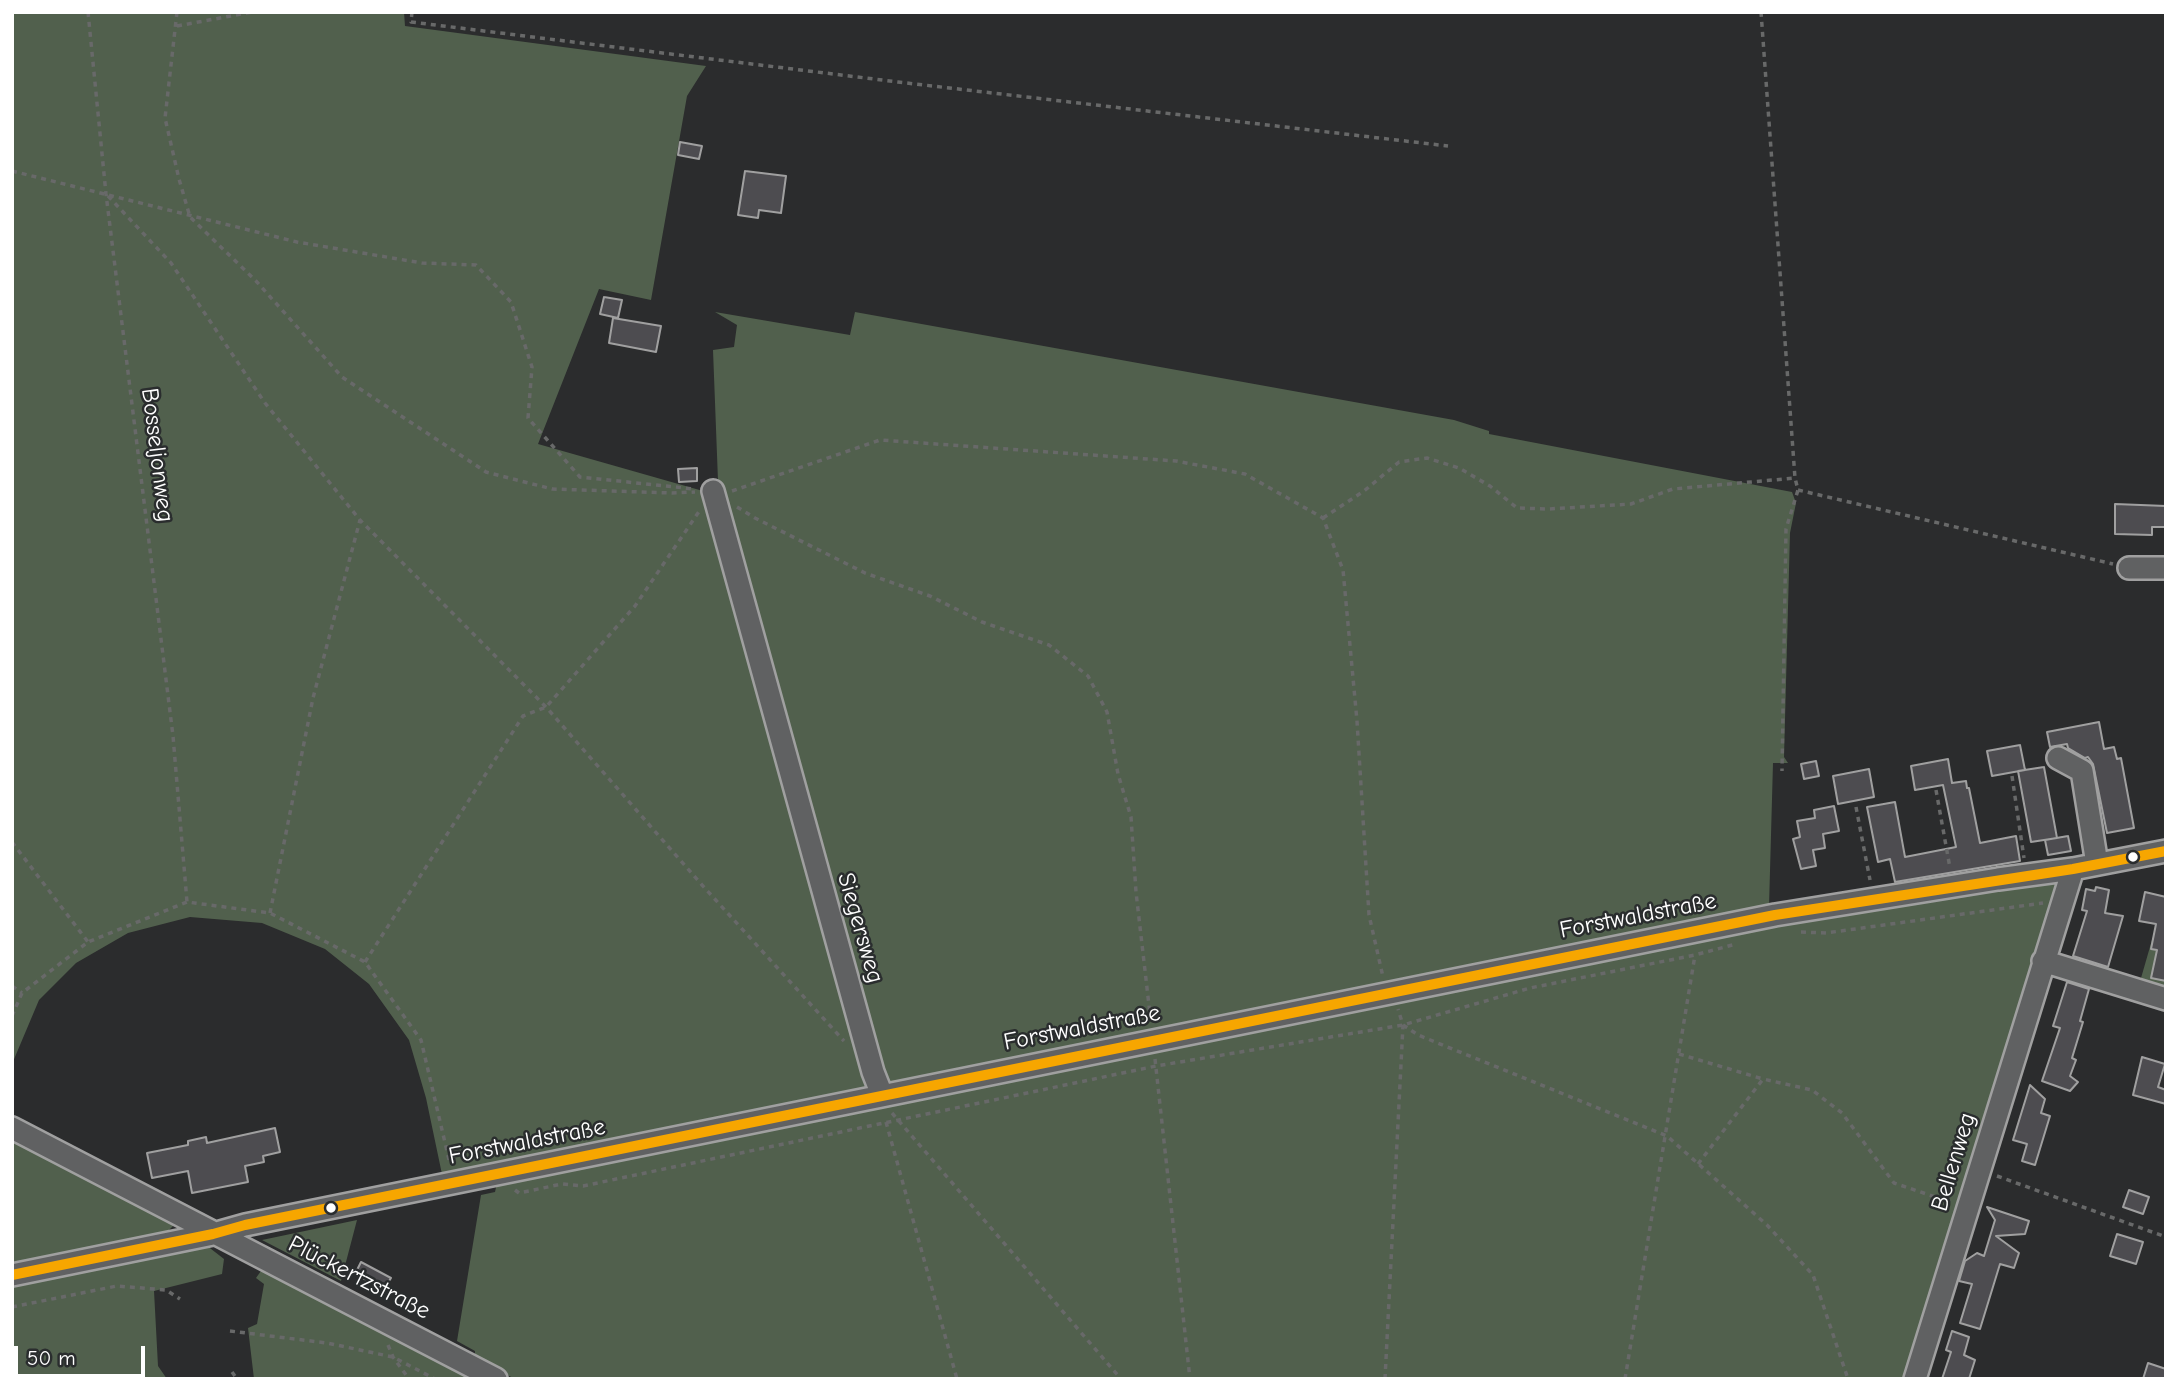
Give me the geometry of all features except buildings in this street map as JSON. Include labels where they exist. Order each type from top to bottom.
[{"type":"street","name":"Siegersweg","points":[[713,491],[873,1072],[882,1095]]},
{"type":"street","points":[[2129,568],[2166,568]]},
{"type":"street","points":[[2058,758],[2082,771],[2097,864]]},
{"type":"street","name":"Forstwaldstraße","points":[[12,1275],[245,1225],[1775,915],[2026,874],[2073,869],[2166,851]]},
{"type":"street","name":"Bellenweg","points":[[1915,1379],[2073,869]]},
{"type":"street","points":[[2043,961],[2166,999]]},
{"type":"street","name":"Plückertzstraße","points":[[12,1128],[496,1379]]},
{"type":"path","name":"Bosseljonweg","points":[[88,12],[106,194],[173,736],[187,902]]},
{"type":"path","points":[[177,12],[165,118],[190,217],[256,281],[342,377],[486,472],[552,489],[672,494],[713,491],[755,519],[865,573],[930,596],[982,622],[1048,645],[1088,676],[1107,712],[1118,774],[1131,817],[1136,892],[1190,1379]]},
{"type":"path","points":[[177,26],[251,12]]},
{"type":"path","points":[[412,12],[411,22],[1448,146]]},
{"type":"path","points":[[1761,12],[1798,490],[1786,529],[1782,771]]},
{"type":"path","points":[[12,171],[297,242],[422,263],[476,265],[511,302],[532,367],[528,418],[580,477],[726,493],[880,440],[1176,461],[1245,474],[1323,518],[1343,570],[1357,721],[1369,915],[1388,993]]},
{"type":"path","points":[[106,194],[171,263],[265,403],[360,520],[546,707],[702,885],[846,1042]]},
{"type":"path","points":[[1323,518],[1364,491],[1399,463],[1427,458],[1459,468],[1490,486],[1517,508],[1631,505],[1673,489],[1795,478]]},
{"type":"path","points":[[1798,490],[2129,568]]},
{"type":"path","points":[[365,962],[523,716],[546,707],[635,606],[713,491]]},
{"type":"path","points":[[270,913],[313,698],[360,520]]},
{"type":"path","points":[[2012,776],[2026,874]]},
{"type":"path","points":[[1936,790],[1954,887]]},
{"type":"path","points":[[1856,807],[1874,899]]},
{"type":"path","points":[[12,842],[88,942]]},
{"type":"path","points":[[1800,932],[1826,933],[2063,900]]},
{"type":"path","points":[[12,1016],[22,993],[88,942],[187,902],[270,913],[365,962],[421,1040],[455,1183]]},
{"type":"path","points":[[495,1176],[519,1193],[562,1184],[583,1186],[1156,1066],[1402,1025],[1530,988],[1695,955],[1748,941]]},
{"type":"path","points":[[1625,1379],[1695,955]]},
{"type":"path","points":[[12,986],[22,993]]},
{"type":"path","points":[[1402,1025],[1418,1035],[1667,1136],[1767,1225],[1813,1275],[1849,1379]]},
{"type":"path","points":[[1385,1379],[1402,1025]]},
{"type":"path","points":[[1679,1054],[1763,1079],[1812,1090],[1842,1112],[1894,1183],[1968,1208]]},
{"type":"path","points":[[1698,1164],[1763,1079]]},
{"type":"path","points":[[896,1120],[1121,1379]]},
{"type":"path","points":[[886,1122],[957,1379]]},
{"type":"path","points":[[1980,1170],[2166,1237]]},
{"type":"path","points":[[12,1307],[117,1286],[166,1290],[180,1299]]},
{"type":"path","points":[[374,1315],[393,1357],[409,1379]]},
{"type":"path","points":[[230,1331],[327,1343],[393,1357],[435,1379]]},
{"type":"path","points":[[232,1372],[237,1379]]},
{"type":"green space","points":[[12,12],[404,12],[405,26],[706,66],[687,96],[651,300],[599,289],[538,444],[703,491],[874,1090],[443,1179],[426,1098],[409,1040],[369,984],[325,949],[262,923],[190,917],[128,933],[76,963],[39,1000],[12,1064]]},
{"type":"green space","points":[[715,312],[850,335],[855,312],[1454,420],[1489,431],[1489,434],[1792,492],[1796,503],[1790,533],[1784,757],[1788,763],[1773,763],[1769,907],[890,1086],[878,1071],[718,481],[713,350],[734,347],[737,325]]},
{"type":"green space","points":[[2060,882],[1907,1379],[515,1379],[475,1358],[475,1351],[457,1341],[481,1195],[495,1192],[497,1183],[1767,924]]},
{"type":"green space","points":[[2154,933],[2166,936],[2166,993],[2139,985]]},
{"type":"green space","points":[[12,1136],[169,1217],[174,1225],[165,1234],[12,1266]]},
{"type":"green space","points":[[357,1220],[341,1281],[262,1240]]},
{"type":"green space","points":[[206,1245],[224,1259],[222,1274],[154,1291],[158,1366],[167,1379],[12,1379],[12,1282]]},
{"type":"green space","points":[[263,1268],[480,1379],[254,1379],[248,1328],[257,1324],[264,1284],[256,1278]]},
{"type":"transit line","points":[[12,1275],[245,1225],[1775,915],[2073,869],[2166,851]]}]
